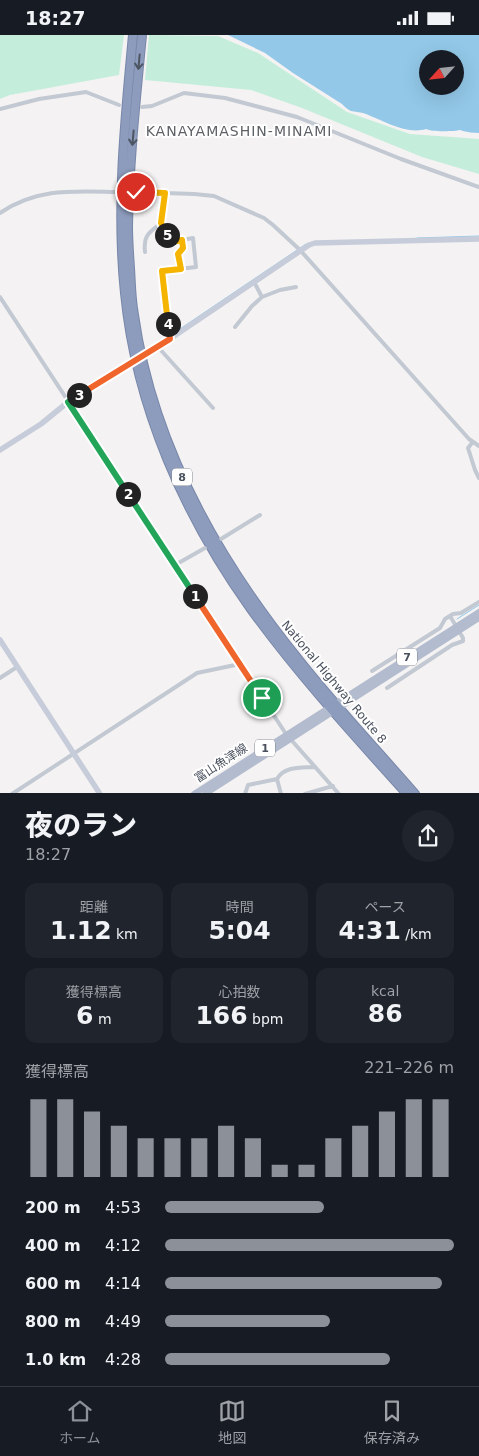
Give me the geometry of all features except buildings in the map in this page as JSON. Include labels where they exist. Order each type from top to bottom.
[{"type":"highway","name":"National Highway Route 8","points":[[133,35],[123,156],[123,259],[129,321],[154,424],[190,508],[207,539],[250,607],[281,649],[415,793]]},
{"type":"highway","name":"National Highway Route 8","points":[[139,358],[128,227],[131,157],[142,35]]},
{"type":"highway","name":"National Highway Route 8","points":[[334,707],[407,793]]},
{"type":"main road","name":"7","points":[[457,629],[479,611]]},
{"type":"main road","name":"7","points":[[334,707],[457,629],[479,618]]},
{"type":"main road","name":"富山魚津線","points":[[205,793],[334,707]]},
{"type":"main road","name":"富山魚津線","points":[[194,793],[288,737]]},
{"type":"street","points":[[0,109],[39,99],[86,92],[119,105]]},
{"type":"street","points":[[142,107],[152,106],[184,93],[224,98],[297,117],[401,159],[479,187]]},
{"type":"street","points":[[0,213],[29,197],[47,193],[78,191],[114,192]]},
{"type":"street","points":[[136,192],[214,196],[264,218],[300,250],[472,443],[479,446]]},
{"type":"street","points":[[165,193],[161,223],[172,242],[193,238],[196,267],[162,271],[170,339]]},
{"type":"street","points":[[145,252],[144,245],[148,233],[161,223]]},
{"type":"street","points":[[0,451],[41,424],[68,402],[158,347],[300,250],[315,243],[479,239]]},
{"type":"street","points":[[181,269],[178,254],[183,248],[182,240]]},
{"type":"street","points":[[254,282],[262,297]]},
{"type":"street","points":[[235,327],[262,297],[280,290],[296,287]]},
{"type":"street","points":[[0,297],[288,737],[339,793]]},
{"type":"street","points":[[158,347],[213,408]]},
{"type":"street","points":[[472,443],[468,448],[479,478]]},
{"type":"street","points":[[221,539],[260,515]]},
{"type":"street","points":[[175,565],[204,549]]},
{"type":"street","points":[[372,671],[440,628],[445,619],[453,614],[461,613],[479,601]]},
{"type":"street","points":[[387,688],[452,645],[463,641],[450,616]]},
{"type":"street","points":[[0,640],[100,793]]},
{"type":"street","points":[[12,793],[197,673],[240,664]]},
{"type":"street","points":[[0,678],[17,667]]},
{"type":"street","points":[[246,793],[248,785],[277,779],[279,775],[289,769],[315,767]]},
{"type":"street","points":[[277,779],[280,793]]},
{"type":"street","points":[[306,793],[323,792],[332,786]]},
{"type":"green space","points":[[0,35],[124,35],[119,75],[10,95],[0,99]]},
{"type":"green space","points":[[149,35],[218,36],[258,53],[347,112],[410,134],[479,139],[479,174],[422,157],[302,108],[251,90],[145,80]]},
{"type":"water","points":[[228,35],[479,35],[479,133],[459,130],[403,129],[366,114],[351,111],[265,53]]},
{"type":"waterway","points":[[417,238],[479,236]]},
{"type":"waterway","points":[[171,335],[306,244]]},
{"type":"waterway","points":[[157,344],[167,337]]},
{"type":"waterway","points":[[457,619],[479,605]]},
{"type":"district","name":"KANAYAMASHIN-MINAMI","points":[[239,131]]},
{"type":"route","points":[[136,192],[165,193],[161,223],[172,242],[182,240],[183,248],[178,254],[181,269],[162,271],[170,339],[68,402],[262,698]]}]
